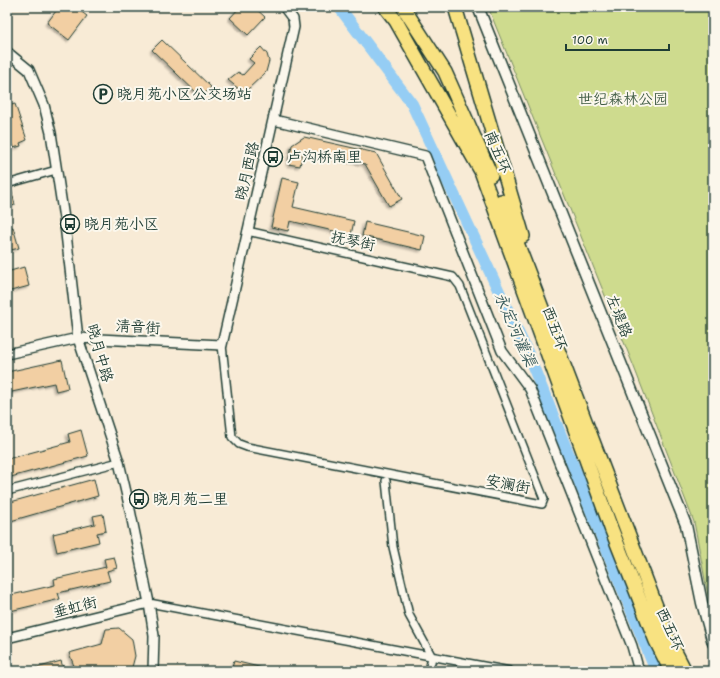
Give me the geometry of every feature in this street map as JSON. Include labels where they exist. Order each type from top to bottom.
[{"type":"highway","name":"西五环","points":[[385,7],[396,21],[481,171],[611,528],[656,641],[671,671]]},
{"type":"highway","name":"南五环","points":[[404,7],[445,72],[484,158],[546,317]]},
{"type":"highway","points":[[455,7],[546,317]]},
{"type":"highway","name":"西五环","points":[[546,317],[669,640],[685,671]]},
{"type":"main road","name":"左堤路","points":[[478,7],[686,525],[702,603],[713,643]]},
{"type":"street","name":"晓月西路","points":[[222,345],[294,27],[293,18],[284,7]]},
{"type":"street","name":"晓月中路","points":[[7,52],[29,70],[44,105],[51,133],[65,225],[78,338],[119,462],[150,603],[154,636],[153,671]]},
{"type":"street","points":[[274,120],[425,156],[502,351],[530,388],[632,646],[639,671]]},
{"type":"street","points":[[7,184],[56,170]]},
{"type":"street","name":"抚琴街","points":[[247,231],[453,277]]},
{"type":"street","name":"安澜街","points":[[222,345],[232,437],[239,444],[247,447],[542,504],[544,499],[460,286],[453,277]]},
{"type":"street","name":"清音街","points":[[7,354],[78,338],[222,345]]},
{"type":"street","points":[[7,491],[119,462]]},
{"type":"street","points":[[386,481],[393,547],[409,616],[432,657],[429,671]]},
{"type":"street","points":[[150,603],[510,671]]},
{"type":"street","name":"垂虹街","points":[[7,638],[150,603]]},
{"type":"green space","name":"世纪森林公园","points":[[488,7],[713,7],[712,616],[694,522],[634,367]]},
{"type":"building","points":[[59,7],[75,7],[87,16],[69,40],[47,23]]},
{"type":"building","points":[[240,7],[254,7],[265,17],[248,35],[230,18]]},
{"type":"building","points":[[162,40],[211,87],[201,97],[152,50]]},
{"type":"building","points":[[261,47],[267,54],[269,61],[266,72],[247,90],[240,90],[228,80],[238,72],[243,75],[254,63],[249,59]]},
{"type":"building","points":[[15,104],[27,140],[20,143],[21,146],[13,148],[7,131],[7,106]]},
{"type":"building","points":[[304,137],[376,153],[402,199],[389,206],[365,164],[303,151],[300,166],[288,164],[292,145]]},
{"type":"building","points":[[282,178],[299,182],[293,207],[354,221],[351,235],[290,221],[288,231],[271,227]]},
{"type":"building","points":[[11,188],[15,205],[7,208],[7,189]]},
{"type":"building","points":[[365,222],[425,236],[422,250],[362,236]]},
{"type":"building","points":[[13,227],[19,248],[7,251],[7,229]]},
{"type":"building","points":[[24,267],[29,286],[7,292],[7,272]]},
{"type":"building","points":[[62,360],[68,388],[56,391],[54,383],[7,393],[7,372]]},
{"type":"building","points":[[81,430],[88,456],[7,478],[7,459],[70,442],[68,434]]},
{"type":"building","points":[[94,479],[98,496],[7,522],[7,503]]},
{"type":"building","points":[[103,514],[106,531],[97,533],[99,542],[57,552],[53,534],[95,524],[93,516]]},
{"type":"building","points":[[114,557],[117,568],[107,571],[110,581],[58,593],[60,599],[10,611],[7,596],[55,585],[54,579],[106,567],[104,559]]},
{"type":"building","points":[[119,628],[132,639],[135,656],[131,671],[76,671],[69,653],[102,644],[106,629]]},
{"type":"building","points":[[61,661],[64,671],[33,671],[33,669]]},
{"type":"building","points":[[234,661],[267,669],[267,671],[231,671]]},
{"type":"waterway","name":"永定河灌渠","points":[[339,7],[412,104],[528,354],[656,671]]},
{"type":"place","name":"晓月苑小区公交场站","points":[[103,94]]},
{"type":"place","name":"卢沟桥南里","points":[[273,157]]},
{"type":"place","name":"晓月苑小区","points":[[70,224]]},
{"type":"place","name":"晓月苑二里","points":[[139,499]]}]
